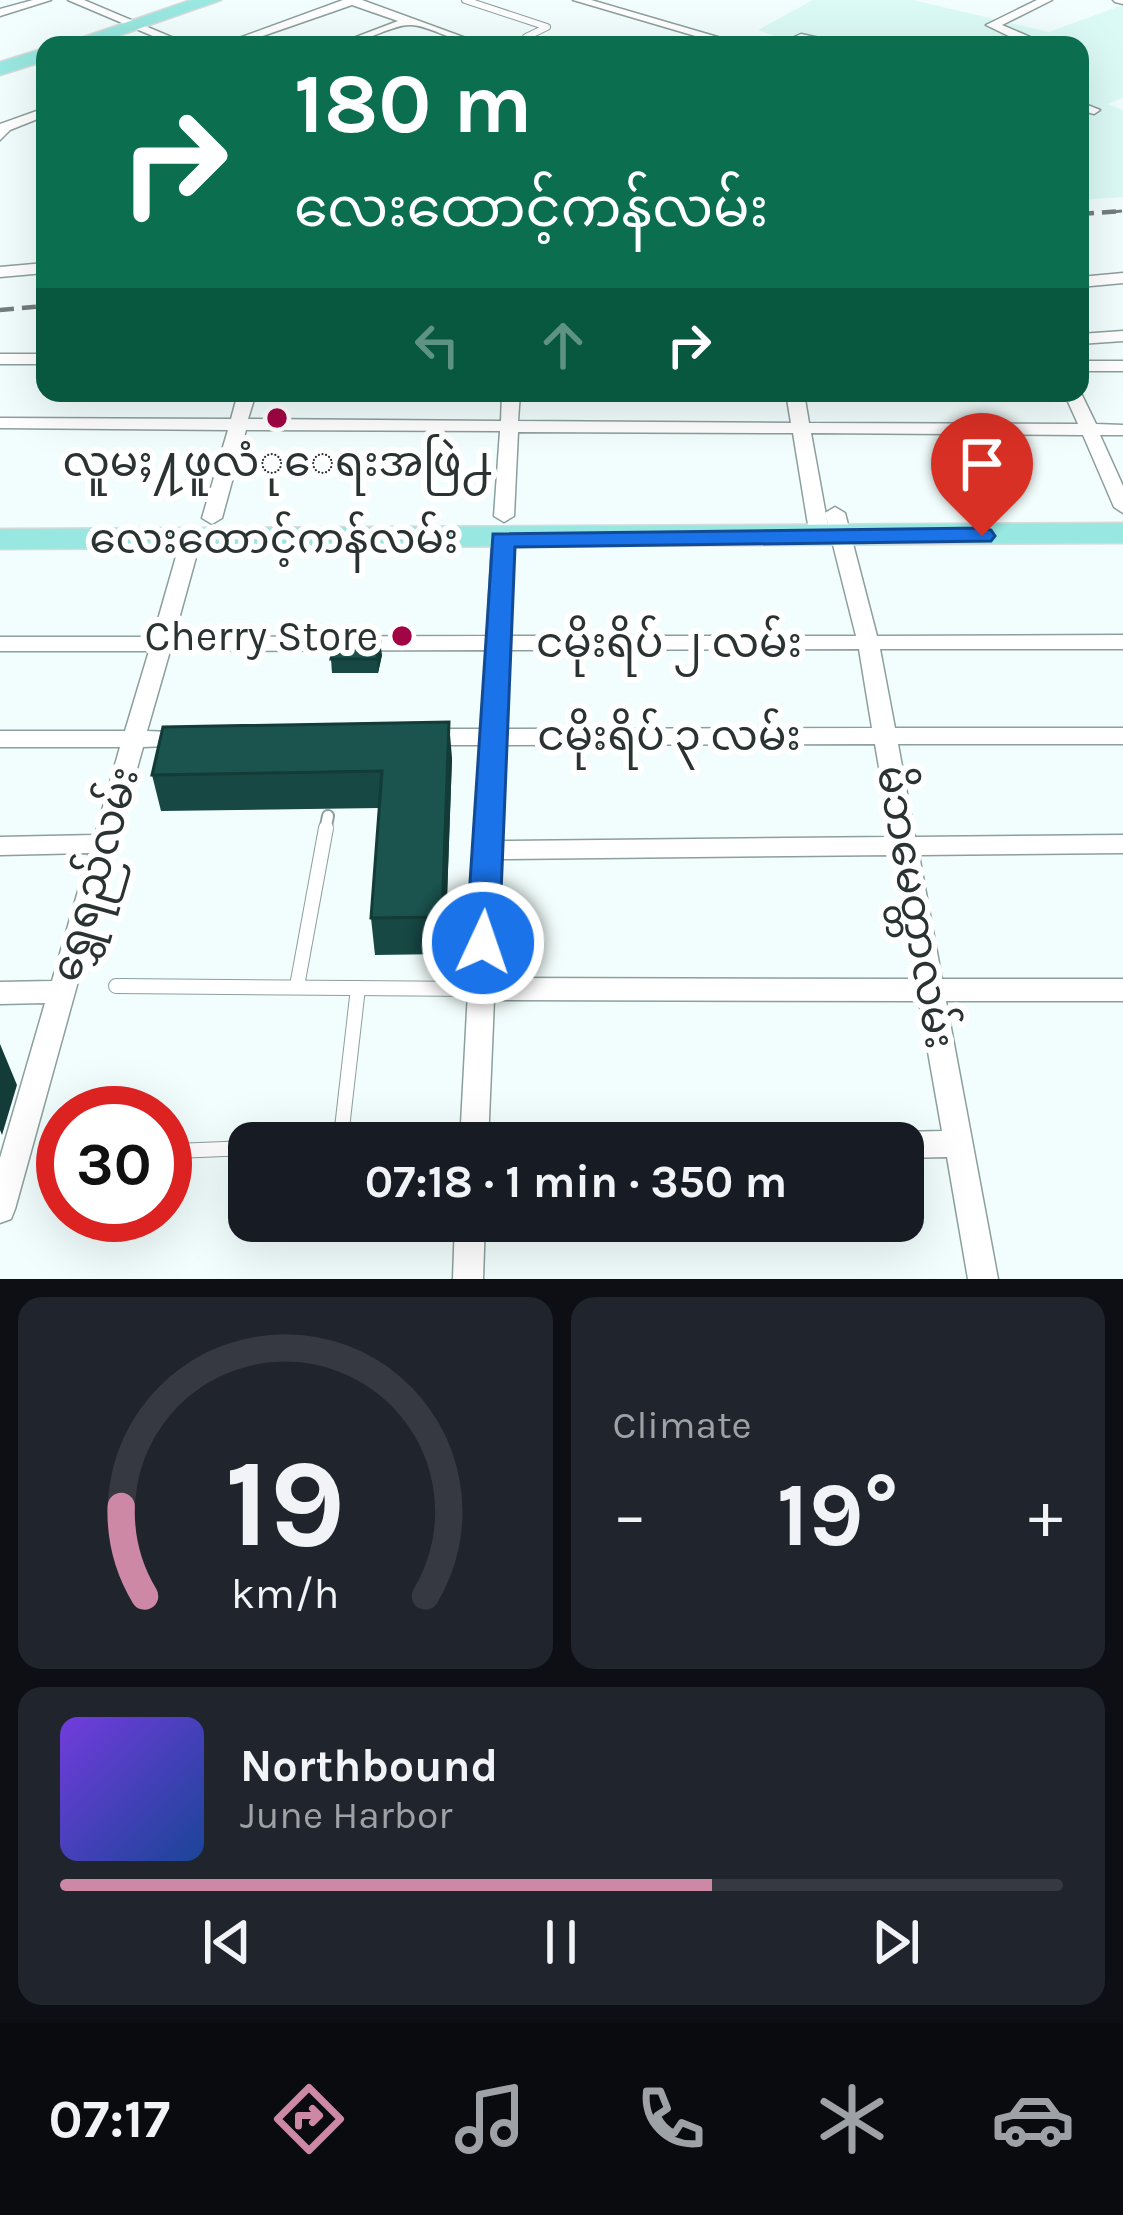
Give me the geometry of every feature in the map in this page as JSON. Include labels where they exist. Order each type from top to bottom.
[{"type":"main road","points":[[116,36],[211,0]]},
{"type":"main road","points":[[104,36],[231,0]]},
{"type":"main road","points":[[0,72],[36,60]]},
{"type":"main road","name":"လေးထောင့်ကန်လမ်း","points":[[827,525],[1123,510]]},
{"type":"main road","name":"လေးထောင့်ကန်လမ်း","points":[[0,517],[201,528],[827,525],[1123,533]]},
{"type":"main road","name":"လေးထောင့်ကန်လမ်း","points":[[0,539],[201,528]]},
{"type":"street","points":[[0,13],[45,0]]},
{"type":"street","points":[[251,36],[352,0],[453,36]]},
{"type":"street","points":[[579,0],[707,36]]},
{"type":"street","points":[[603,7],[620,0]]},
{"type":"street","points":[[1017,36],[992,25],[1046,0]]},
{"type":"street","points":[[84,1],[161,36]]},
{"type":"street","points":[[366,36],[409,21]]},
{"type":"street","points":[[0,136],[5,127],[36,115]]},
{"type":"street","points":[[0,272],[36,264]]},
{"type":"street","points":[[1089,281],[1123,278]]},
{"type":"street","points":[[1089,338],[1123,336]]},
{"type":"street","points":[[0,359],[36,359]]},
{"type":"street","points":[[1089,366],[1123,366]]},
{"type":"street","name":"ရွှေရည်လမ်း","points":[[0,1209],[9,1144],[62,992],[159,643],[244,402]]},
{"type":"street","points":[[475,1122],[510,402]]},
{"type":"street","name":"မိဘမေတ္တာလမ်း","points":[[796,402],[827,525],[868,642],[982,1279]]},
{"type":"street","points":[[1077,402],[1123,510]]},
{"type":"street","points":[[0,423],[1123,430]]},
{"type":"street","name":"ငမိုးရိပ် ၂ လမ်း","points":[[0,644],[1123,642]]},
{"type":"street","name":"ငမိုးရိပ် ၃ လမ်း","points":[[396,737],[1123,736]]},
{"type":"street","points":[[0,739],[204,739]]},
{"type":"street","points":[[0,846],[104,844]]},
{"type":"street","points":[[487,850],[1123,844]]},
{"type":"street","points":[[481,989],[1123,990]]},
{"type":"street","points":[[0,992],[62,992]]},
{"type":"street","points":[[924,1144],[958,1144]]},
{"type":"street","points":[[468,1279],[469,1242]]},
{"type":"lane","points":[[465,0],[548,27],[528,36]]},
{"type":"lane","points":[[297,986],[328,816]]},
{"type":"lane","points":[[116,986],[481,989]]},
{"type":"lane","points":[[343,1122],[358,988]]},
{"type":"lane","points":[[192,1150],[228,1149]]},
{"type":"shaded area","points":[[813,0],[913,0],[1049,32],[1123,5],[1123,98],[1108,104],[1123,110],[1123,197],[1089,199],[1089,36],[775,36],[758,30]]},
{"type":"building","points":[[335,641],[380,641],[377,659],[331,659]]},
{"type":"building","points":[[449,722],[442,917],[371,918],[382,771],[152,775],[163,727]]},
{"type":"railway","points":[[1089,213],[1123,211],[1112,212]]},
{"type":"railway","points":[[0,310],[36,307]]},
{"type":"place","name":"လူမႈ႔ဖူလံုေရးအဖြဲ႕","points":[[277,418]]},
{"type":"place","name":"Cherry Store","points":[[402,636]]},
{"type":"route","points":[[483,943],[502,540],[982,536]]}]
